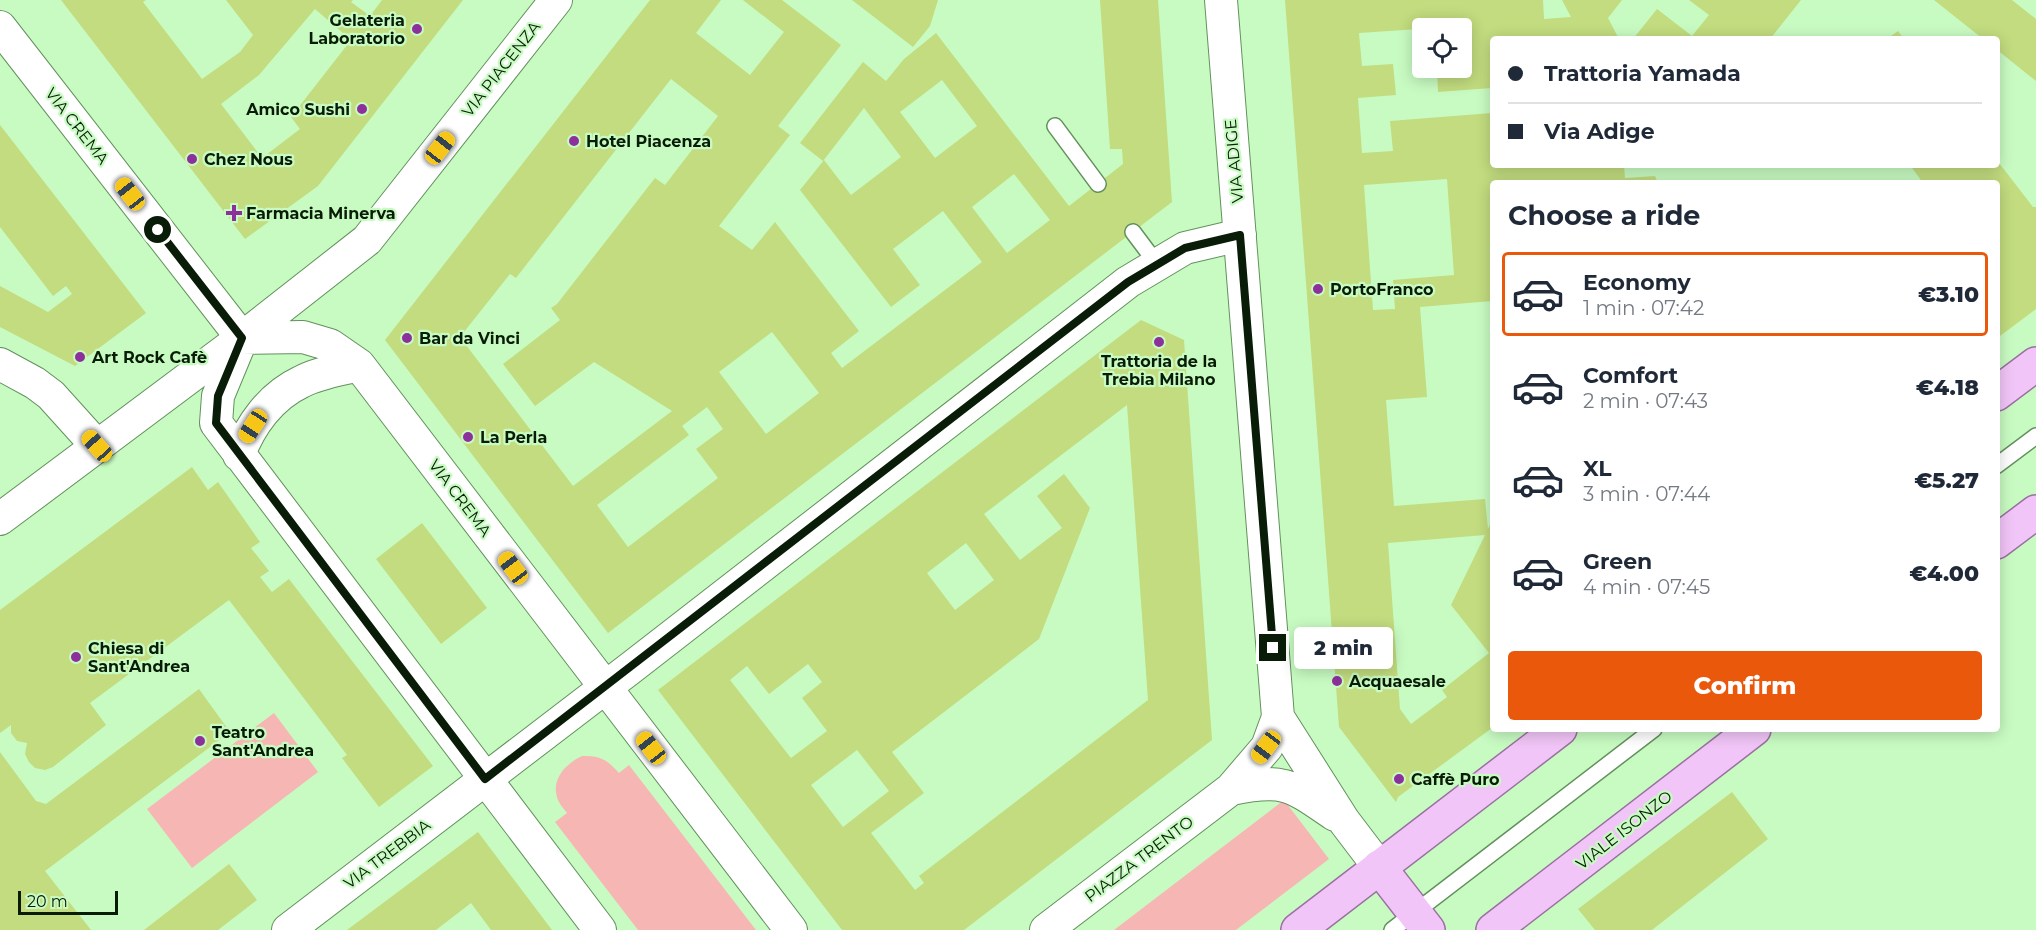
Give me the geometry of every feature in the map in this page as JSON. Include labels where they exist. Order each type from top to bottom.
[{"type":"main road","points":[[2000,391],[2036,364]]},
{"type":"main road","points":[[2000,539],[2036,512]]},
{"type":"main road","points":[[1298,930],[1556,732]]},
{"type":"main road","name":"VIALE ISONZO","points":[[1493,930],[1750,732]]},
{"type":"main road","points":[[1379,867],[1412,924]]},
{"type":"street","name":"VIA PIACENZA","points":[[0,519],[242,338],[367,240],[556,0]]},
{"type":"street","name":"VIA ADIGE","points":[[1221,0],[1278,717]]},
{"type":"street","name":"VIA CREMA","points":[[0,27],[242,338],[303,337],[330,345],[359,365],[791,930]]},
{"type":"street","points":[[485,779],[1128,282],[1185,248],[1240,235]]},
{"type":"street","points":[[242,338],[218,396],[216,423],[600,930]]},
{"type":"street","points":[[0,364],[35,383],[51,395],[97,446]]},
{"type":"street","points":[[239,455],[246,437],[259,416],[283,394],[300,382],[359,365]]},
{"type":"street","name":"PIAZZA TRENTO","points":[[1046,930],[1231,789],[1266,747],[1278,717]]},
{"type":"street","name":"PIAZZA TRENTO","points":[[1278,717],[1344,821],[1379,867]]},
{"type":"street","name":"VIA TREBBIA","points":[[288,930],[485,779]]},
{"type":"street","name":"PIAZZA TRENTO","points":[[1231,789],[1261,783],[1284,784],[1302,792],[1344,821]]},
{"type":"lane","points":[[1055,126],[1098,184]]},
{"type":"lane","points":[[1133,232],[1157,264]]},
{"type":"lane","points":[[2000,463],[2036,436]]},
{"type":"lane","points":[[1412,924],[1650,732]]},
{"type":"shaded area","points":[[274,713],[318,772],[192,868],[147,809]]},
{"type":"shaded area","points":[[582,756],[603,759],[619,773],[629,765],[756,930],[638,930],[555,822],[567,813],[556,793],[558,779],[570,763]]},
{"type":"shaded area","points":[[1284,800],[1329,859],[1236,930],[1114,930]]},
{"type":"building","points":[[61,0],[146,0],[143,2],[202,79],[240,52],[253,35],[226,0],[353,0],[351,2],[370,16],[382,0],[463,0],[318,186],[245,239]],"holes":[[[315,9],[351,40],[291,117],[300,129],[262,158],[221,104],[259,75]]]},
{"type":"building","points":[[650,0],[721,0],[696,33],[750,75],[784,32],[743,0],[782,0],[841,45],[778,126],[790,135],[719,226],[752,250],[775,222],[859,331],[831,353],[842,368],[982,262],[943,211],[893,249],[920,285],[891,307],[800,190],[824,160],[851,195],[901,157],[864,108],[823,161],[800,143],[863,62],[886,81],[904,59],[936,33],[1069,206],[1123,164],[1122,149],[1110,149],[1100,0],[1158,0],[1172,202],[608,633],[385,340]],"holes":[[[671,79],[718,116],[665,185],[655,178],[557,304],[551,308],[560,320],[503,364],[535,406],[594,362],[672,411],[573,486],[460,337],[510,274],[516,278]],[[942,80],[977,126],[935,158],[900,112]],[[1014,174],[1050,220],[1007,253],[972,207]],[[772,332],[819,393],[766,434],[719,372]],[[707,407],[723,429],[696,449],[718,478],[628,547],[597,505],[689,435],[682,426]]]},
{"type":"building","points":[[852,0],[938,0],[930,26],[913,47]]},
{"type":"building","points":[[1285,0],[1543,0],[1544,19],[1571,17],[1562,0],[1622,0],[1608,18],[1617,36],[1490,36],[1490,88],[1438,92],[1437,78],[1472,78],[1472,18],[1412,18],[1412,29],[1359,33],[1362,66],[1393,64],[1396,95],[1358,98],[1362,153],[1393,151],[1390,121],[1490,113],[1490,168],[1624,168],[1625,178],[1655,176],[1657,180],[1490,180],[1490,301],[1420,307],[1427,397],[1386,400],[1394,506],[1485,499],[1488,529],[1490,524],[1490,729],[1398,797],[1396,802],[1339,727]],"holes":[[[1447,179],[1454,275],[1393,280],[1395,309],[1373,310],[1364,185]],[[1485,535],[1451,605],[1489,653],[1442,690],[1447,697],[1411,724],[1400,709],[1388,543]]]},
{"type":"building","points":[[1689,0],[1801,0],[1772,36],[1692,36],[1709,15]]},
{"type":"building","points":[[1934,0],[2012,0],[2036,19],[2036,81],[2000,52],[2000,36],[1979,36]]},
{"type":"building","points":[[1657,9],[1692,36],[1635,36]]},
{"type":"building","points":[[1898,31],[1902,36],[1891,36]]},
{"type":"building","points":[[0,125],[146,313],[75,366],[0,327],[0,286],[48,312],[72,294],[66,286],[53,296],[0,227]]},
{"type":"building","points":[[2000,164],[2033,207],[2036,207],[2036,309],[2000,336],[2000,180],[1921,180],[1912,168],[2000,168]]},
{"type":"building","points":[[1141,320],[1184,340],[1212,740],[964,930],[842,930],[658,690]],"holes":[[[1127,405],[1148,700],[919,876],[924,883],[915,890],[871,833],[924,793],[892,752],[1039,639],[1090,508],[1064,474],[1037,496],[1062,528],[1020,560],[984,514]],[[966,543],[994,580],[955,610],[927,573]],[[808,664],[822,682],[802,698],[827,731],[791,758],[730,680],[747,666],[769,694]],[[857,750],[889,791],[843,827],[811,785]]]},
{"type":"building","name":"Chiesa di Sant'Andrea","points":[[192,467],[208,490],[218,482],[260,542],[251,548],[269,571],[260,577],[272,592],[289,579],[433,766],[379,807],[342,758],[347,755],[229,600],[90,703],[106,725],[53,767],[45,770],[35,768],[29,762],[25,754],[27,743],[17,741],[11,733],[11,725],[0,733],[0,610]]},
{"type":"building","points":[[422,523],[487,608],[441,644],[376,559]]},
{"type":"building","points":[[199,689],[230,732],[45,871],[91,930],[0,930],[0,752],[36,801],[46,804]]},
{"type":"building","points":[[1732,792],[1768,839],[1652,930],[1595,930],[1578,909]]},
{"type":"building","points":[[478,832],[552,930],[491,930],[471,903],[436,930],[347,930]]},
{"type":"building","points":[[229,864],[257,900],[218,930],[144,930]]},
{"type":"place","name":"Gelateria Laboratorio","points":[[417,29]]},
{"type":"place","name":"Amico Sushi","points":[[362,109]]},
{"type":"place","name":"Hotel Piacenza","points":[[574,141]]},
{"type":"place","name":"Chez Nous","points":[[192,159]]},
{"type":"place","name":"Farmacia Minerva","points":[[234,213]]},
{"type":"place","name":"PortoFranco","points":[[1318,289]]},
{"type":"place","name":"Bar da Vinci","points":[[407,338]]},
{"type":"place","name":"Trattoria de la Trebia Milano","points":[[1159,342]]},
{"type":"place","name":"Art Rock Cafè","points":[[80,357]]},
{"type":"place","name":"La Perla","points":[[468,437]]},
{"type":"place","name":"Chiesa di Sant'Andrea","points":[[76,657]]},
{"type":"place","name":"Acquaesale","points":[[1337,681]]},
{"type":"place","name":"Teatro Sant'Andrea","points":[[200,741]]},
{"type":"place","name":"Caffè Puro","points":[[1399,779]]},
{"type":"route","points":[[158,230],[242,338],[218,396],[216,423],[485,779],[1128,282],[1185,248],[1206,241],[1240,235],[1273,648]]}]
